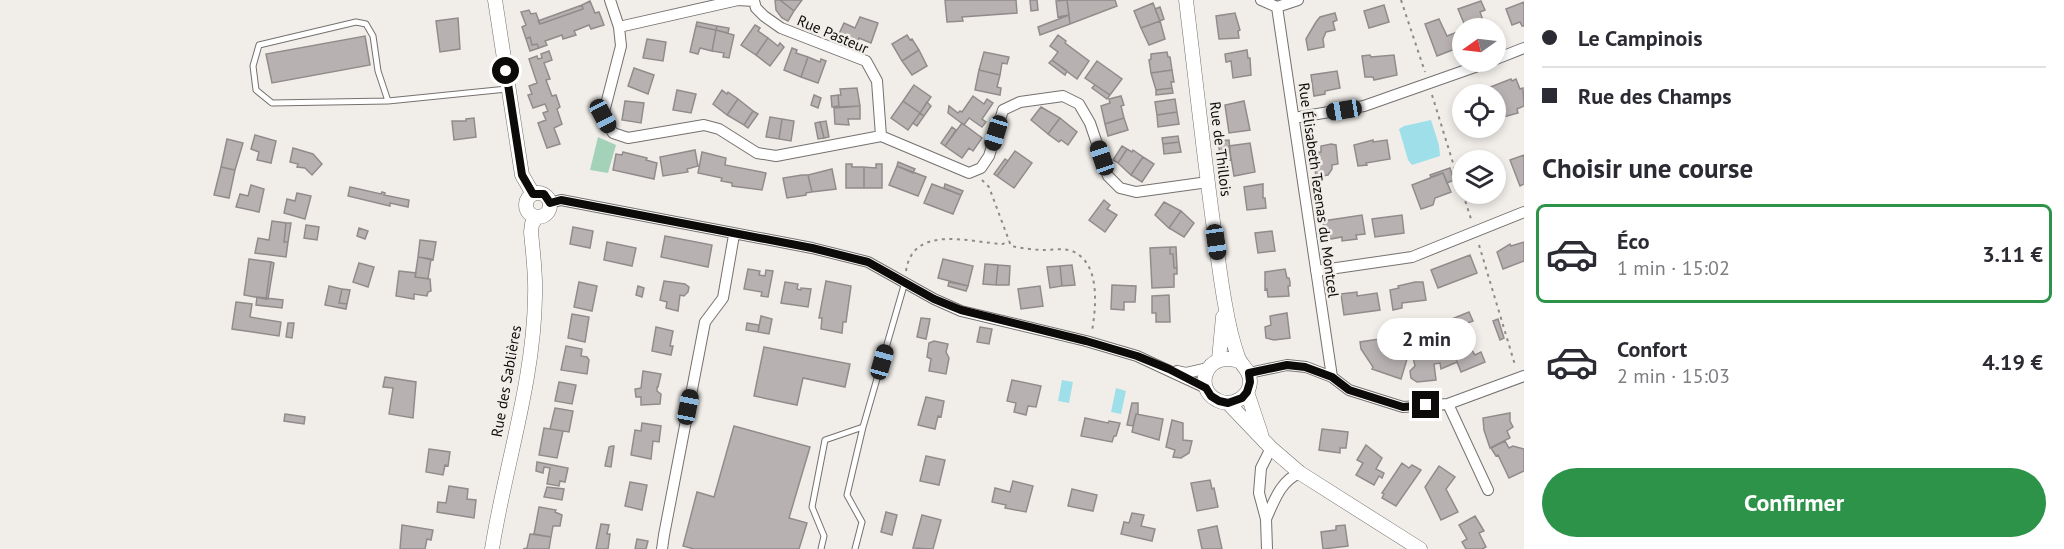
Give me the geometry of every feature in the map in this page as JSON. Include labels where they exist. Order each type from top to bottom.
[{"type":"street","points":[[495,0],[522,175],[533,194]]},
{"type":"street","points":[[610,0],[620,27],[621,46],[603,116],[613,133],[628,138],[704,125],[719,129],[758,153],[776,156],[881,136],[969,173],[981,168],[989,156],[1003,110],[1020,102],[1063,96],[1079,104],[1089,123],[1108,176],[1120,188],[1136,192],[1208,182]]},
{"type":"street","name":"Rue Pasteur","points":[[620,27],[738,0],[755,1],[756,8],[781,28],[866,61],[877,81],[881,136]]},
{"type":"street","name":"Rue de Thillois","points":[[1186,0],[1225,303],[1239,361]]},
{"type":"street","points":[[1261,0],[1277,7],[1298,0]]},
{"type":"street","name":"Rue Élisabeth Tezenas du Montcel","points":[[1277,7],[1332,377]]},
{"type":"street","points":[[1506,55],[1524,48]]},
{"type":"street","points":[[1294,118],[1364,106],[1461,72]]},
{"type":"street","points":[[533,194],[544,194],[550,203],[547,214],[536,218],[529,214],[525,206],[533,194]]},
{"type":"street","points":[[550,203],[561,200],[734,235],[812,248],[868,262],[934,299],[961,310],[1137,356],[1206,388]]},
{"type":"street","points":[[1316,271],[1412,257],[1474,230],[1524,212]]},
{"type":"street","name":"Rue des Sablières","points":[[492,549],[533,331],[535,296],[531,232],[536,218]]},
{"type":"street","points":[[662,549],[705,322],[723,298],[734,235]]},
{"type":"street","name":"Rue de Thillois","points":[[1214,363],[1225,303]]},
{"type":"street","points":[[1169,369],[1186,373],[1229,357],[1239,361],[1249,373],[1250,382],[1247,392],[1236,402],[1219,401],[1211,396],[1206,388],[1205,378],[1214,363]]},
{"type":"street","points":[[1249,373],[1287,365],[1305,367],[1332,377],[1349,390],[1403,407],[1448,404],[1521,377]]},
{"type":"street","points":[[1247,392],[1266,443],[1259,493],[1266,519],[1267,549]]},
{"type":"street","points":[[1228,403],[1266,443],[1300,473],[1420,549]]},
{"type":"street","points":[[1448,404],[1488,490]]},
{"type":"street","points":[[1266,519],[1278,493],[1290,477],[1300,473]]},
{"type":"lane","points":[[388,101],[378,70],[373,36],[366,24],[356,22],[259,45],[253,66],[256,90],[272,103],[388,101],[509,89]]},
{"type":"lane","points":[[855,549],[862,522],[847,495],[863,427],[905,282]]},
{"type":"lane","points":[[822,549],[824,536],[812,507],[825,440],[863,427]]},
{"type":"path","points":[[975,171],[989,187],[1011,246],[1071,251],[1088,266],[1093,277],[1095,296],[1094,318],[1089,342]]},
{"type":"path","points":[[1466,204],[1521,377]]},
{"type":"path","points":[[905,282],[911,256],[919,248],[937,239],[948,237],[1003,244],[1008,240]]},
{"type":"green space","points":[[598,137],[616,145],[608,173],[590,170]]},
{"type":"water","points":[[1431,120],[1440,156],[1412,165],[1408,160],[1399,129]]},
{"type":"water","points":[[1062,380],[1073,382],[1069,403],[1058,401]]},
{"type":"water","points":[[1116,388],[1126,391],[1121,414],[1111,412]]},
{"type":"building","points":[[775,0],[780,0],[794,11],[788,21],[782,18],[776,10]]},
{"type":"building","points":[[780,0],[802,0],[794,11]]},
{"type":"building","points":[[945,0],[1016,0],[1017,13],[962,17],[963,21],[947,22]]},
{"type":"building","points":[[1030,0],[1037,0],[1038,10],[1031,11]]},
{"type":"building","points":[[1067,0],[1069,15],[1058,17],[1056,1]]},
{"type":"building","points":[[1067,0],[1115,0],[1117,6],[1070,24]]},
{"type":"building","points":[[590,1],[595,13],[599,12],[604,25],[591,29],[589,25],[574,31],[576,35],[563,39],[562,35],[545,41],[547,45],[539,48],[537,44],[532,45],[530,37],[526,39],[522,27],[526,25],[521,12],[529,10],[531,14],[536,13],[540,24],[583,9],[582,5]]},
{"type":"building","points":[[1481,1],[1485,10],[1480,12],[1482,18],[1462,18],[1458,9]]},
{"type":"building","points":[[1524,2],[1524,26],[1520,22],[1512,25],[1506,9]]},
{"type":"building","points":[[1153,3],[1160,21],[1141,28],[1134,11]]},
{"type":"building","points":[[582,5],[583,9],[540,24],[538,21]]},
{"type":"building","points":[[1384,5],[1389,22],[1369,28],[1364,11]]},
{"type":"building","points":[[1160,7],[1164,19],[1160,21],[1155,9]]},
{"type":"building","points":[[1235,13],[1240,30],[1238,31],[1239,38],[1219,39],[1216,16]]},
{"type":"building","points":[[1335,13],[1337,20],[1333,22],[1335,30],[1326,32],[1323,39],[1324,47],[1308,50],[1306,39],[1316,22],[1320,17]]},
{"type":"building","points":[[1069,15],[1070,24],[1040,35],[1038,27]]},
{"type":"building","points":[[860,17],[878,23],[871,43],[859,38],[858,43],[838,36],[844,23],[855,28]]},
{"type":"building","points":[[458,18],[460,49],[440,52],[436,21]]},
{"type":"building","points":[[1439,19],[1447,36],[1452,34],[1452,50],[1437,56],[1425,24]]},
{"type":"building","points":[[1160,21],[1165,39],[1149,45],[1141,28]]},
{"type":"building","points":[[697,22],[717,26],[716,30],[696,26]]},
{"type":"building","points":[[755,25],[760,28],[758,31],[768,38],[756,55],[741,45]]},
{"type":"building","points":[[696,26],[716,30],[712,51],[700,48],[698,54],[690,52]]},
{"type":"building","points":[[717,26],[729,28],[728,33],[716,30]]},
{"type":"building","points":[[716,30],[734,35],[729,58],[723,57],[724,53],[712,51]]},
{"type":"building","points":[[907,35],[919,50],[902,61],[892,44]]},
{"type":"building","points":[[1058,35],[1089,61],[1077,79],[1052,60],[1058,52],[1050,46]]},
{"type":"building","points":[[365,36],[370,65],[272,83],[266,54]]},
{"type":"building","points":[[530,37],[532,45],[537,44],[539,48],[530,51],[526,39]]},
{"type":"building","points":[[768,38],[778,46],[780,43],[784,47],[770,66],[756,55]]},
{"type":"building","points":[[647,39],[666,42],[663,61],[643,58]]},
{"type":"building","points":[[792,48],[797,50],[796,53],[808,57],[801,77],[784,70]]},
{"type":"building","points":[[919,50],[927,66],[912,75],[902,61]]},
{"type":"building","points":[[1247,50],[1251,75],[1233,78],[1231,61],[1226,62],[1225,54]]},
{"type":"building","points":[[549,51],[552,60],[544,63],[550,79],[546,80],[552,96],[556,95],[560,107],[557,109],[562,124],[554,128],[560,144],[547,148],[538,123],[546,120],[543,113],[548,111],[545,104],[533,108],[528,95],[532,94],[529,86],[537,83],[529,59],[537,56],[538,59],[542,58],[541,54]]},
{"type":"building","points":[[984,52],[1009,57],[1007,64],[1002,63],[1000,75],[979,70]]},
{"type":"building","points":[[1167,52],[1172,70],[1151,73],[1149,60],[1151,54]]},
{"type":"building","points":[[1370,55],[1371,57],[1394,55],[1397,75],[1374,80],[1373,77],[1365,77],[1362,56]]},
{"type":"building","points":[[808,57],[820,62],[821,59],[826,61],[818,83],[801,77]]},
{"type":"building","points":[[1052,60],[1067,71],[1065,75],[1049,63]]},
{"type":"building","points":[[1097,61],[1122,79],[1110,95],[1085,78]]},
{"type":"building","points":[[634,68],[654,75],[648,94],[628,86]]},
{"type":"building","points":[[979,70],[1000,75],[997,87],[1001,88],[1000,95],[975,90]]},
{"type":"building","points":[[1172,70],[1174,82],[1171,82],[1172,88],[1156,90],[1151,73]]},
{"type":"building","points":[[1337,71],[1340,88],[1314,96],[1311,75]]},
{"type":"building","points":[[1516,79],[1520,89],[1523,88],[1524,106],[1517,109],[1518,113],[1506,116],[1506,84],[1498,84]]},
{"type":"building","points":[[914,85],[931,97],[920,113],[903,101]]},
{"type":"building","points":[[1095,85],[1110,95],[1107,99],[1092,88]]},
{"type":"building","points":[[857,88],[860,106],[839,107],[840,89]]},
{"type":"building","points":[[1172,88],[1173,93],[1156,95],[1156,90]]},
{"type":"building","points":[[677,90],[696,94],[691,113],[673,110]]},
{"type":"building","points":[[722,90],[738,99],[727,115],[713,104]]},
{"type":"building","points":[[814,95],[821,98],[818,108],[811,105]]},
{"type":"building","points":[[838,95],[839,106],[832,107],[831,96]]},
{"type":"building","points":[[973,96],[984,104],[987,99],[993,103],[982,119],[986,122],[982,127],[969,118],[964,125],[948,113],[949,106],[958,113],[962,112]]},
{"type":"building","points":[[1121,96],[1124,118],[1105,124],[1101,106],[1110,103],[1109,99]]},
{"type":"building","points":[[738,99],[753,111],[744,125],[727,115]]},
{"type":"building","points":[[1175,99],[1177,112],[1157,115],[1155,102]]},
{"type":"building","points":[[625,101],[644,103],[641,123],[622,120]]},
{"type":"building","points":[[903,101],[920,113],[908,130],[891,118]]},
{"type":"building","points":[[1244,101],[1250,130],[1229,133],[1225,105]]},
{"type":"building","points":[[927,102],[931,106],[924,116],[920,113]]},
{"type":"building","points":[[860,106],[860,119],[848,119],[849,125],[835,124],[834,108]]},
{"type":"building","points":[[1041,107],[1060,118],[1048,134],[1031,120]]},
{"type":"building","points":[[753,111],[758,114],[748,128],[744,125]]},
{"type":"building","points":[[1177,112],[1179,124],[1158,127],[1157,115]]},
{"type":"building","points":[[920,113],[924,116],[917,126],[913,123]]},
{"type":"building","points":[[770,117],[782,119],[779,139],[766,137]]},
{"type":"building","points":[[474,118],[476,137],[454,140],[452,121],[466,121],[466,119]]},
{"type":"building","points":[[1060,118],[1077,132],[1068,145],[1048,134]]},
{"type":"building","points":[[1124,118],[1128,130],[1108,136],[1105,124]]},
{"type":"building","points":[[782,119],[794,121],[791,141],[779,139]]},
{"type":"building","points":[[826,121],[829,137],[824,138],[820,122]]},
{"type":"building","points":[[820,122],[824,138],[818,139],[815,123]]},
{"type":"building","points":[[962,123],[982,138],[973,151],[969,148],[962,158],[945,146]]},
{"type":"building","points":[[952,127],[956,130],[945,146],[941,143]]},
{"type":"building","points":[[255,135],[276,141],[271,163],[257,160],[259,152],[251,149]]},
{"type":"building","points":[[1178,136],[1179,142],[1163,144],[1162,138]]},
{"type":"building","points":[[227,139],[243,143],[235,170],[221,167]]},
{"type":"building","points":[[1229,140],[1231,160],[1221,161],[1218,141]]},
{"type":"building","points":[[1373,140],[1373,142],[1387,140],[1390,159],[1358,166],[1354,145]]},
{"type":"building","points":[[1179,142],[1181,152],[1164,154],[1163,144]]},
{"type":"building","points":[[1250,143],[1255,172],[1234,176],[1229,146]]},
{"type":"building","points":[[1336,145],[1338,164],[1332,165],[1328,175],[1316,177],[1313,153],[1321,152],[1321,146]]},
{"type":"building","points":[[1122,146],[1127,149],[1118,163],[1113,160]]},
{"type":"building","points":[[293,148],[313,154],[322,164],[312,175],[305,168],[297,167],[298,164],[290,162]]},
{"type":"building","points":[[1127,149],[1143,157],[1131,175],[1118,163]]},
{"type":"building","points":[[695,150],[698,166],[687,169],[688,172],[663,176],[660,157]]},
{"type":"building","points":[[1015,151],[1032,163],[1014,188],[997,176]]},
{"type":"building","points":[[623,152],[657,163],[654,179],[613,170],[616,154],[622,155]]},
{"type":"building","points":[[702,152],[726,158],[725,165],[766,173],[762,190],[732,186],[732,183],[721,181],[722,178],[698,173]]},
{"type":"building","points":[[1524,155],[1524,184],[1520,186],[1510,160]]},
{"type":"building","points":[[1143,157],[1154,164],[1142,182],[1131,175]]},
{"type":"building","points":[[1005,159],[1008,161],[997,176],[994,174]]},
{"type":"building","points":[[898,162],[915,169],[913,173],[897,166]]},
{"type":"building","points":[[846,164],[852,164],[852,167],[864,167],[864,188],[846,188]]},
{"type":"building","points":[[876,164],[882,164],[882,188],[864,188],[864,167],[876,168]]},
{"type":"building","points":[[897,166],[926,177],[918,196],[889,185]]},
{"type":"building","points":[[221,167],[235,170],[229,198],[214,195]]},
{"type":"building","points":[[1450,168],[1452,181],[1447,183],[1443,173],[1431,177],[1430,175]]},
{"type":"building","points":[[832,169],[836,189],[812,192],[808,175]]},
{"type":"building","points":[[1443,173],[1451,192],[1435,198],[1433,205],[1421,209],[1412,185]]},
{"type":"building","points":[[808,175],[812,192],[787,198],[783,178]]},
{"type":"building","points":[[932,184],[961,195],[953,214],[924,203]]},
{"type":"building","points":[[945,184],[963,191],[961,195],[944,188]]},
{"type":"building","points":[[1263,184],[1266,208],[1247,210],[1244,187]]},
{"type":"building","points":[[251,185],[264,189],[259,212],[236,207],[240,194],[248,196]]},
{"type":"building","points":[[350,187],[381,194],[382,192],[385,193],[384,195],[409,200],[408,207],[390,203],[390,206],[348,196]]},
{"type":"building","points":[[297,193],[311,196],[305,219],[284,213],[287,199],[295,201]]},
{"type":"building","points":[[1104,200],[1110,205],[1107,209],[1117,215],[1105,232],[1089,220]]},
{"type":"building","points":[[1164,202],[1181,211],[1169,228],[1155,215]]},
{"type":"building","points":[[1181,211],[1194,223],[1184,237],[1169,228]]},
{"type":"building","points":[[1362,215],[1365,234],[1356,235],[1357,239],[1342,241],[1342,237],[1325,240],[1323,221]]},
{"type":"building","points":[[1402,215],[1404,233],[1375,237],[1372,219]]},
{"type":"building","points":[[272,221],[286,223],[284,242],[288,242],[286,257],[255,253],[258,238],[269,240]]},
{"type":"building","points":[[286,223],[291,223],[288,242],[284,242]]},
{"type":"building","points":[[306,225],[319,227],[317,240],[304,238]]},
{"type":"building","points":[[573,227],[593,231],[590,248],[570,244]]},
{"type":"building","points":[[359,228],[368,231],[365,239],[357,236]]},
{"type":"building","points":[[1272,231],[1275,251],[1258,253],[1255,233]]},
{"type":"building","points":[[665,236],[712,245],[708,267],[661,257]]},
{"type":"building","points":[[420,240],[436,242],[433,260],[418,257]]},
{"type":"building","points":[[607,242],[636,248],[632,266],[604,260]]},
{"type":"building","points":[[1524,242],[1524,261],[1503,269],[1497,252],[1510,244],[1511,246]]},
{"type":"building","points":[[1170,247],[1174,268],[1177,268],[1177,274],[1174,274],[1174,287],[1152,288],[1150,248]]},
{"type":"building","points":[[1170,247],[1176,247],[1177,268],[1174,268]]},
{"type":"building","points":[[1470,255],[1477,273],[1438,288],[1431,270]]},
{"type":"building","points":[[418,257],[431,259],[428,279],[415,277]]},
{"type":"building","points":[[249,259],[271,262],[266,299],[244,295]]},
{"type":"building","points":[[943,259],[973,266],[968,286],[938,278]]},
{"type":"building","points":[[271,262],[274,263],[268,299],[266,299]]},
{"type":"building","points":[[359,263],[374,267],[368,287],[353,282]]},
{"type":"building","points":[[985,264],[998,265],[996,285],[983,284]]},
{"type":"building","points":[[998,265],[1010,266],[1009,285],[996,285]]},
{"type":"building","points":[[1072,265],[1075,285],[1062,286],[1060,266]]},
{"type":"building","points":[[1060,266],[1062,286],[1050,288],[1047,267]]},
{"type":"building","points":[[748,269],[760,271],[759,275],[765,276],[766,270],[773,271],[768,297],[761,296],[762,292],[744,289]]},
{"type":"building","points":[[1285,269],[1290,282],[1289,296],[1268,297],[1267,289],[1265,290],[1265,272]]},
{"type":"building","points":[[399,271],[416,273],[415,277],[430,279],[431,291],[427,296],[414,294],[414,299],[396,296]]},
{"type":"building","points":[[664,281],[685,284],[689,287],[684,296],[680,295],[678,311],[666,308],[667,302],[660,300]]},
{"type":"building","points":[[826,281],[851,286],[846,322],[843,322],[842,333],[821,329],[822,318],[819,318]]},
{"type":"building","points":[[579,282],[597,286],[592,311],[574,307]]},
{"type":"building","points":[[785,282],[798,284],[797,289],[811,289],[808,307],[781,303]]},
{"type":"building","points":[[949,282],[968,286],[966,291],[948,286]]},
{"type":"building","points":[[1415,282],[1423,282],[1426,300],[1402,303],[1402,308],[1393,310],[1390,290]]},
{"type":"building","points":[[1112,285],[1136,286],[1135,302],[1124,302],[1124,310],[1111,309]]},
{"type":"building","points":[[329,286],[342,289],[339,303],[347,304],[346,309],[325,305]]},
{"type":"building","points":[[638,286],[644,288],[642,297],[636,295]]},
{"type":"building","points":[[1040,286],[1043,306],[1021,309],[1018,289]]},
{"type":"building","points":[[342,289],[350,290],[347,304],[339,303]]},
{"type":"building","points":[[1357,292],[1357,296],[1377,293],[1380,310],[1344,315],[1341,294]]},
{"type":"building","points":[[1169,295],[1170,322],[1156,322],[1156,313],[1152,313],[1152,296]]},
{"type":"building","points":[[257,297],[283,300],[282,308],[256,305]]},
{"type":"building","points":[[236,302],[252,304],[250,317],[281,322],[279,336],[232,329]]},
{"type":"building","points":[[1469,312],[1473,321],[1464,324],[1465,340],[1475,355],[1481,352],[1485,362],[1461,372],[1442,323]]},
{"type":"building","points":[[1287,313],[1290,338],[1274,340],[1266,338],[1265,327],[1271,325],[1270,316]]},
{"type":"building","points":[[572,314],[589,317],[585,342],[568,338]]},
{"type":"building","points":[[761,316],[772,319],[769,334],[758,332]]},
{"type":"building","points":[[921,318],[930,319],[926,339],[917,337]]},
{"type":"building","points":[[1498,319],[1504,338],[1500,340],[1493,321]]},
{"type":"building","points":[[288,323],[294,323],[292,338],[286,337]]},
{"type":"building","points":[[747,323],[759,325],[758,332],[746,330]]},
{"type":"building","points":[[656,327],[673,331],[671,355],[652,351]]},
{"type":"building","points":[[980,327],[992,329],[989,344],[977,342]]},
{"type":"building","points":[[1379,339],[1386,353],[1407,359],[1401,379],[1372,369],[1373,367],[1361,349],[1360,342]]},
{"type":"building","points":[[934,341],[948,344],[946,352],[949,358],[946,374],[929,371],[931,359],[927,357],[929,343]]},
{"type":"building","points":[[1450,345],[1457,362],[1441,369],[1440,363],[1434,364],[1436,380],[1417,382],[1411,378],[1410,371],[1415,366],[1413,357],[1439,353],[1445,350],[1444,347]]},
{"type":"building","points":[[566,346],[582,349],[581,356],[589,360],[587,374],[561,370]]},
{"type":"building","points":[[764,347],[850,364],[845,387],[803,378],[797,405],[754,396]]},
{"type":"building","points":[[643,371],[661,374],[657,387],[657,391],[661,394],[660,404],[641,405],[641,397],[636,397],[635,389],[641,388]]},
{"type":"building","points":[[385,377],[416,382],[413,418],[389,414],[393,388],[383,387]]},
{"type":"building","points":[[1012,380],[1041,386],[1036,407],[1028,406],[1026,415],[1014,412],[1016,403],[1007,401]]},
{"type":"building","points":[[559,382],[576,385],[572,404],[555,401]]},
{"type":"building","points":[[926,397],[944,401],[941,417],[938,416],[935,429],[918,425]]},
{"type":"building","points":[[1132,403],[1138,403],[1138,414],[1136,414],[1133,426],[1127,425]]},
{"type":"building","points":[[555,408],[573,411],[569,432],[550,429]]},
{"type":"building","points":[[1510,413],[1513,427],[1507,431],[1510,438],[1490,448],[1483,418]]},
{"type":"building","points":[[285,414],[305,417],[304,424],[284,421]]},
{"type":"building","points":[[1136,414],[1163,419],[1159,440],[1132,432]]},
{"type":"building","points":[[1085,418],[1120,423],[1112,442],[1081,436]]},
{"type":"building","points":[[1172,420],[1183,423],[1183,440],[1192,441],[1189,453],[1181,458],[1173,457],[1175,450],[1166,447]]},
{"type":"building","points":[[642,423],[661,426],[659,442],[653,441],[651,459],[631,455],[635,430],[641,431]]},
{"type":"building","points":[[734,426],[810,447],[789,518],[807,523],[799,549],[694,549],[683,546],[697,492],[714,497]]},
{"type":"building","points":[[544,428],[563,431],[557,458],[539,455]]},
{"type":"building","points":[[1322,429],[1348,432],[1346,448],[1340,448],[1340,453],[1319,450]]},
{"type":"building","points":[[1505,441],[1509,448],[1513,446],[1524,449],[1524,471],[1509,478],[1498,455],[1496,456],[1491,448]]},
{"type":"building","points":[[1366,445],[1382,458],[1376,469],[1384,473],[1382,478],[1379,476],[1374,485],[1356,475],[1363,463],[1357,460]]},
{"type":"building","points":[[614,446],[611,467],[605,466],[609,447]]},
{"type":"building","points":[[429,449],[450,452],[448,466],[445,465],[443,475],[426,472]]},
{"type":"building","points":[[926,456],[945,460],[939,485],[920,481]]},
{"type":"building","points":[[537,462],[568,468],[565,482],[560,481],[559,486],[547,484],[550,468],[544,467],[543,473],[536,471]]},
{"type":"building","points":[[1402,463],[1409,468],[1412,465],[1421,470],[1396,506],[1382,498],[1384,494],[1382,493]]},
{"type":"building","points":[[1439,466],[1455,477],[1446,489],[1458,512],[1441,520],[1425,487]]},
{"type":"building","points":[[1210,480],[1218,507],[1197,511],[1191,483]]},
{"type":"building","points":[[1013,481],[1033,486],[1026,512],[1005,508],[1006,505],[992,502],[995,488],[1010,492]]},
{"type":"building","points":[[630,482],[647,485],[642,510],[625,506]]},
{"type":"building","points":[[449,486],[468,489],[467,499],[476,500],[474,518],[437,512],[438,502],[446,503]]},
{"type":"building","points":[[547,487],[564,489],[562,500],[544,497]]},
{"type":"building","points":[[1072,489],[1097,495],[1093,511],[1068,506]]},
{"type":"building","points":[[539,507],[556,510],[555,512],[562,515],[560,526],[553,526],[551,537],[534,534]]},
{"type":"building","points":[[886,512],[897,515],[892,535],[881,532]]},
{"type":"building","points":[[1132,513],[1144,515],[1141,526],[1155,529],[1152,541],[1121,534],[1124,522],[1129,523]]},
{"type":"building","points":[[922,515],[941,520],[933,549],[913,548]]},
{"type":"building","points":[[1475,516],[1484,531],[1479,533],[1486,547],[1466,549],[1462,542],[1467,539],[1459,525]]},
{"type":"building","points":[[601,524],[609,525],[608,549],[596,549]]},
{"type":"building","points":[[402,525],[433,530],[431,540],[427,539],[425,549],[400,549]]},
{"type":"building","points":[[1345,525],[1348,546],[1323,549],[1321,532],[1336,530],[1336,526]]},
{"type":"building","points":[[1217,526],[1222,549],[1202,549],[1198,530]]},
{"type":"building","points":[[530,534],[551,537],[549,549],[523,549],[527,548]]},
{"type":"building","points":[[637,539],[648,541],[646,549],[635,549]]},
{"type":"route","points":[[506,71],[522,175],[533,194],[544,194],[550,203],[561,200],[734,235],[812,248],[868,262],[934,299],[961,310],[1137,356],[1206,388],[1211,396],[1219,401],[1236,402],[1242,398],[1250,382],[1249,373],[1287,365],[1305,367],[1332,377],[1349,390],[1403,407],[1426,405]]}]
